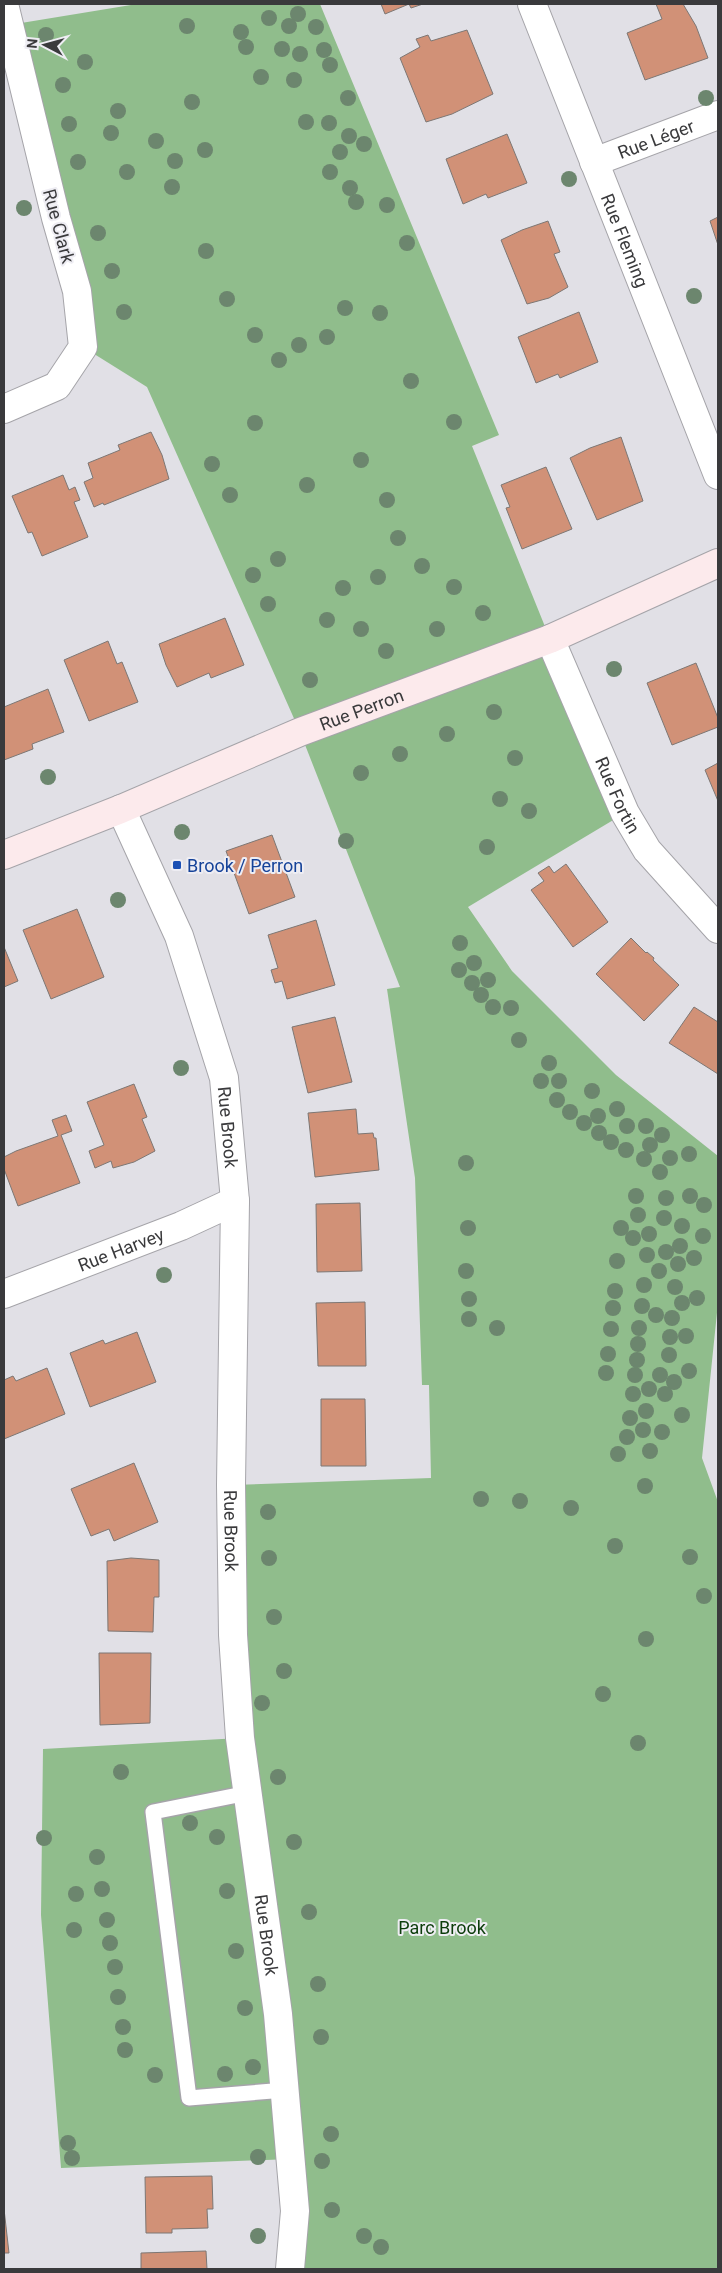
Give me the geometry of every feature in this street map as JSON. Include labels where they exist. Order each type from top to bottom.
[{"type":"street","name":"Rue Clark","points":[[4,4],[56,218],[77,290],[83,347],[57,386],[4,409]]},
{"type":"street","name":"Rue Fleming","points":[[532,4],[718,475]]},
{"type":"street","name":"Rue Léger","points":[[594,162],[718,115]]},
{"type":"street","name":"Rue Perron","points":[[4,855],[121,810],[300,732],[550,639],[718,563]]},
{"type":"street","name":"Rue Fortin","points":[[550,639],[625,813],[647,850],[718,929]]},
{"type":"street","name":"Rue Brook","points":[[121,810],[179,936],[224,1078],[235,1201],[231,1485],[233,1635],[240,1738],[278,2014],[285,2090],[295,2211],[290,2269]]},
{"type":"street","name":"Rue Harvey","points":[[4,1294],[181,1226],[235,1201]]},
{"type":"lane","points":[[248,1793],[153,1812],[189,2098],[285,2090]]},
{"type":"green space","name":"Parc Brook","points":[[137,4],[320,4],[499,435],[472,446],[550,639],[625,813],[468,907],[512,971],[616,1075],[718,1156],[718,1303],[702,1458],[718,1502],[718,2269],[290,2269],[290,2159],[61,2168],[41,1915],[43,1749],[240,1738],[231,1485],[431,1478],[429,1385],[422,1385],[415,1178],[387,989],[400,987],[300,732],[147,387],[83,347],[9,25]]},
{"type":"building","points":[[381,4],[409,4],[385,14]]},
{"type":"building","points":[[409,4],[423,4],[411,8]]},
{"type":"building","points":[[656,4],[683,4],[696,26],[708,58],[645,80],[627,33],[662,19]]},
{"type":"building","points":[[467,30],[493,94],[452,114],[426,122],[400,58],[420,47],[416,39],[428,35],[431,41]]},
{"type":"building","points":[[507,134],[527,183],[488,198],[486,194],[463,204],[446,159]]},
{"type":"building","points":[[718,217],[718,245],[710,221]]},
{"type":"building","points":[[548,221],[560,252],[554,254],[568,287],[549,298],[527,304],[501,240]]},
{"type":"building","points":[[579,312],[598,362],[560,378],[558,374],[536,383],[518,337]]},
{"type":"building","points":[[151,432],[162,455],[169,479],[104,505],[103,503],[94,507],[84,482],[93,478],[88,463],[120,450],[118,445]]},
{"type":"building","points":[[621,437],[643,501],[597,520],[570,458],[590,448]]},
{"type":"building","points":[[546,467],[572,529],[522,549],[506,508],[510,507],[501,485]]},
{"type":"building","points":[[63,475],[69,490],[75,487],[80,500],[74,502],[88,537],[42,556],[32,532],[28,533],[12,496]]},
{"type":"building","points":[[225,618],[244,665],[211,678],[209,673],[177,687],[166,665],[159,644]]},
{"type":"building","points":[[108,641],[117,664],[122,662],[138,702],[89,721],[64,660]]},
{"type":"building","points":[[696,663],[718,718],[718,727],[672,745],[647,683]]},
{"type":"building","points":[[48,689],[64,732],[32,744],[33,749],[4,760],[4,707]]},
{"type":"building","points":[[718,763],[718,801],[705,770]]},
{"type":"building","points":[[272,835],[295,897],[249,914],[226,851]]},
{"type":"building","points":[[566,864],[608,922],[573,947],[531,890],[544,881],[538,873],[549,866],[554,873]]},
{"type":"building","points":[[77,909],[104,977],[51,999],[23,930]]},
{"type":"building","points":[[316,920],[335,985],[287,999],[282,981],[275,983],[271,970],[278,968],[268,935]]},
{"type":"building","points":[[631,938],[654,958],[653,960],[679,985],[644,1021],[596,974]]},
{"type":"building","points":[[4,947],[18,981],[4,987]]},
{"type":"building","points":[[694,1007],[718,1022],[718,1074],[669,1043]]},
{"type":"building","points":[[335,1017],[352,1082],[308,1093],[292,1027]]},
{"type":"building","points":[[134,1084],[147,1117],[142,1119],[155,1151],[134,1162],[113,1168],[111,1161],[95,1168],[89,1151],[104,1145],[87,1102]]},
{"type":"building","points":[[356,1109],[358,1134],[373,1133],[374,1138],[376,1138],[379,1170],[315,1177],[308,1113]]},
{"type":"building","points":[[66,1115],[72,1131],[61,1135],[80,1183],[18,1206],[4,1169],[4,1157],[58,1136],[52,1120]]},
{"type":"building","points":[[360,1203],[362,1271],[317,1272],[316,1204]]},
{"type":"building","points":[[365,1302],[366,1366],[318,1366],[316,1303]]},
{"type":"building","points":[[137,1332],[156,1382],[90,1407],[70,1353],[103,1340],[105,1344]]},
{"type":"building","points":[[47,1368],[65,1414],[4,1439],[4,1380],[13,1376],[16,1381]]},
{"type":"building","points":[[321,1399],[365,1399],[366,1466],[321,1466]]},
{"type":"building","points":[[134,1463],[158,1522],[114,1541],[109,1529],[91,1536],[71,1489]]},
{"type":"building","points":[[131,1558],[159,1560],[159,1597],[154,1597],[153,1632],[108,1631],[107,1561]]},
{"type":"building","points":[[99,1653],[151,1653],[150,1723],[100,1725]]},
{"type":"building","points":[[212,2176],[213,2209],[207,2209],[208,2228],[172,2229],[172,2233],[146,2233],[145,2177]]},
{"type":"building","points":[[4,2209],[9,2253],[4,2253]]},
{"type":"building","points":[[206,2251],[207,2269],[141,2269],[141,2253]]},
{"type":"place","name":"Brook / Perron","points":[[177,865]]}]
